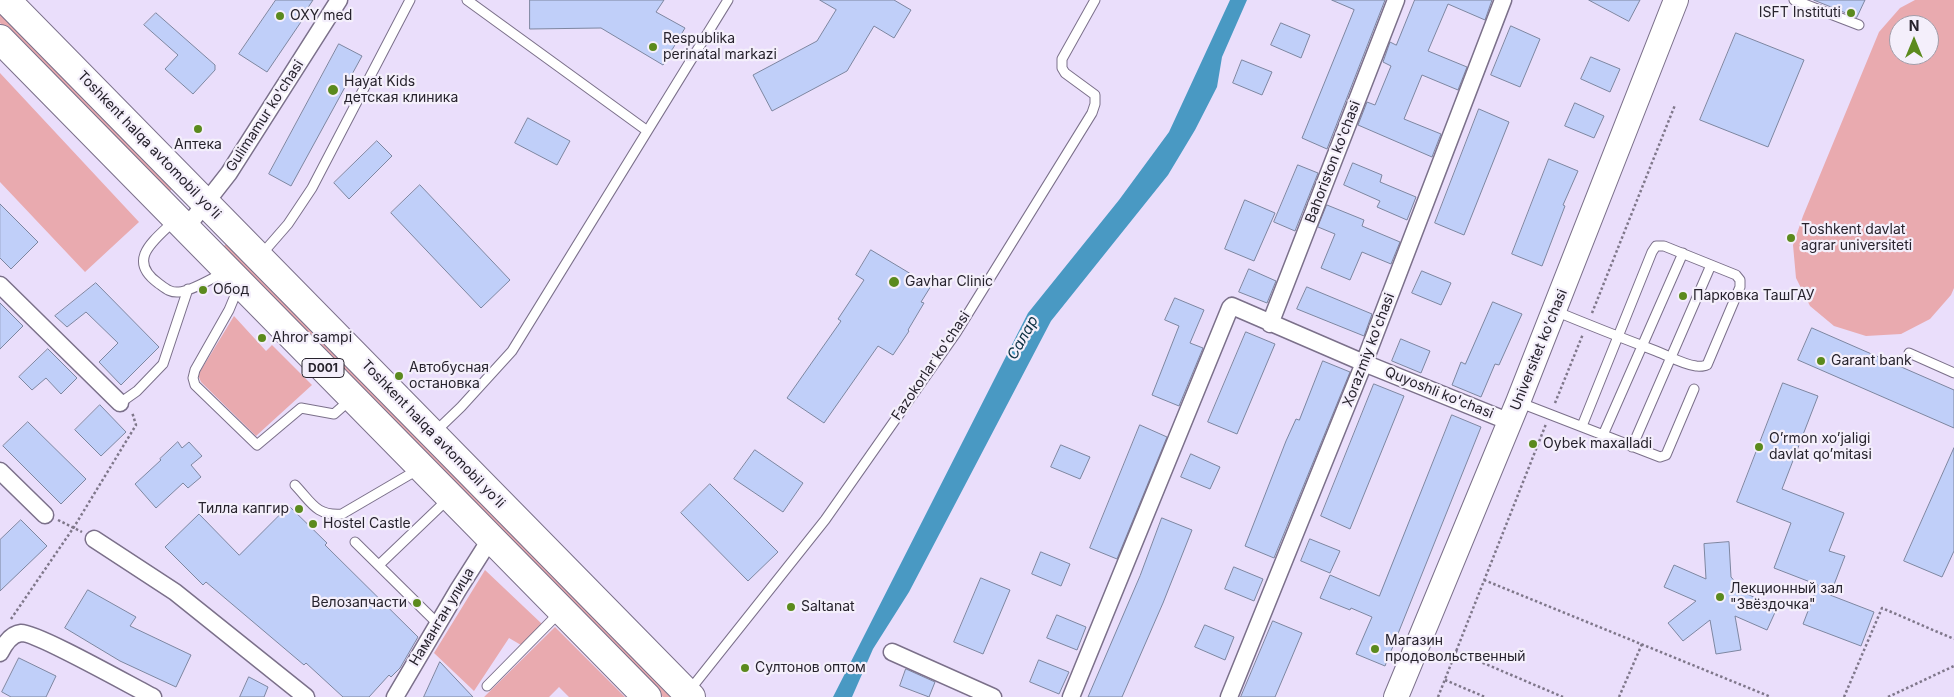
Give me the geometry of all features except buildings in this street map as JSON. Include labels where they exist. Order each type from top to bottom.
[{"type":"highway","name":"Toshkent halqa avtomobil yo'li","points":[[6,0],[689,695]]},
{"type":"highway","name":"D001","points":[[0,38],[647,697]]},
{"type":"main road","name":"Universitet ko'chasi","points":[[1396,697],[1555,310],[1672,2]]},
{"type":"street","name":"Gulimamur ko'chasi","points":[[182,223],[207,204],[229,173],[340,0]]},
{"type":"street","name":"Bahoriston ko'chasi","points":[[1270,324],[1396,0]]},
{"type":"street","name":"Xorazmiy ko'chasi","points":[[1229,697],[1364,363],[1503,0]]},
{"type":"street","points":[[0,285],[120,403]]},
{"type":"street","name":"Quyoshli ko'chasi","points":[[1071,697],[1232,306],[1364,363],[1514,412]]},
{"type":"street","points":[[0,470],[45,515]]},
{"type":"street","name":"Наманган улица","points":[[395,697],[491,538]]},
{"type":"street","points":[[94,539],[175,592],[306,697]]},
{"type":"street","points":[[0,654],[4,646],[15,634],[24,633],[47,642],[153,697]]},
{"type":"street","points":[[892,652],[993,697]]},
{"type":"lane","points":[[259,257],[288,224],[312,188],[410,0]]},
{"type":"lane","points":[[467,0],[646,130]]},
{"type":"lane","points":[[433,434],[461,407],[512,351],[646,130],[728,0]]},
{"type":"lane","name":"Fazokorlar ko'chasi","points":[[689,695],[825,520],[956,333],[1092,112],[1095,96],[1065,73],[1062,68],[1062,59],[1095,0]]},
{"type":"lane","points":[[1794,0],[1859,26]]},
{"type":"lane","points":[[182,223],[147,248],[143,266],[154,280],[170,292],[179,292],[234,277],[229,310],[195,370],[193,378],[195,385],[257,445],[301,408],[334,414],[352,398]]},
{"type":"lane","points":[[1555,310],[1587,324],[1618,336],[1694,366],[1701,367],[1707,365],[1740,287],[1740,280],[1736,275],[1683,253],[1664,246],[1656,246],[1652,252],[1618,336],[1582,426]]},
{"type":"lane","points":[[1604,435],[1683,253]]},
{"type":"lane","points":[[1632,447],[1711,265]]},
{"type":"lane","points":[[120,403],[138,391],[163,364],[188,289]]},
{"type":"lane","points":[[1910,353],[1954,373]]},
{"type":"lane","points":[[1514,412],[1551,414],[1660,457],[1666,455],[1694,389]]},
{"type":"lane","points":[[295,485],[318,510],[328,515],[342,514],[422,468]]},
{"type":"lane","points":[[379,566],[450,497]]},
{"type":"lane","points":[[355,542],[438,624]]},
{"type":"lane","points":[[487,686],[561,610]]},
{"type":"path","points":[[1438,697],[1675,105]]},
{"type":"path","points":[[10,620],[74,527],[136,425],[131,411],[120,403]]},
{"type":"path","points":[[45,515],[74,527],[94,539]]},
{"type":"path","points":[[1484,580],[1771,697]]},
{"type":"path","points":[[1844,697],[1882,608],[1954,639]]},
{"type":"path","points":[[1619,697],[1642,644]]},
{"type":"path","points":[[1456,651],[1562,697]]},
{"type":"path","points":[[1888,697],[1954,666]]},
{"type":"path","points":[[1445,680],[1484,697]]},
{"type":"shaded area","points":[[1915,0],[1954,0],[1954,288],[1951,295],[1930,319],[1901,334],[1866,336],[1834,326],[1810,306],[1796,278],[1793,245],[1803,216],[1879,32],[1889,21],[1889,65],[1939,65],[1939,15],[1894,15],[1900,8]]},
{"type":"shaded area","points":[[0,7],[176,185],[168,193],[0,23]]},
{"type":"shaded area","points":[[0,73],[139,222],[85,272],[0,182]]},
{"type":"shaded area","points":[[230,240],[679,697],[663,697],[223,247]]},
{"type":"shaded area","points":[[234,316],[266,351],[272,345],[312,385],[256,436],[201,382],[198,375]]},
{"type":"shaded area","points":[[485,570],[542,624],[521,645],[509,638],[474,691],[434,653]]},
{"type":"shaded area","points":[[555,627],[625,697],[569,697],[559,687],[549,697],[484,697]]},
{"type":"water","name":"Салар","points":[[1230,0],[1247,0],[1222,57],[1217,87],[1195,130],[1168,175],[1051,321],[909,592],[873,649],[852,697],[833,697],[1028,313],[1119,200],[1169,132]]},
{"type":"place","name":"ISFT Instituti","points":[[1851,13]]},
{"type":"place","name":"OXY med","points":[[280,16]]},
{"type":"place","name":"Respublika perinatal markazi","points":[[653,47]]},
{"type":"place","name":"Hayat Kids детская клиника","points":[[333,90]]},
{"type":"place","name":"Аптека","points":[[198,129]]},
{"type":"place","name":"Toshkent davlat agrar universiteti","points":[[1791,238]]},
{"type":"place","name":"Gavhar Clinic","points":[[894,282]]},
{"type":"place","name":"Обод","points":[[203,290]]},
{"type":"place","name":"Парковка ТашГАУ","points":[[1683,296]]},
{"type":"place","name":"Ahror sampi","points":[[262,338]]},
{"type":"place","name":"Garant bank","points":[[1821,361]]},
{"type":"place","name":"Автобусная остановка","points":[[399,376]]},
{"type":"place","name":"Oybek maxalladi","points":[[1533,444]]},
{"type":"place","name":"O’rmon xo’jaligi davlat qo’mitasi","points":[[1759,447]]},
{"type":"place","name":"Тилла капгир","points":[[299,509]]},
{"type":"place","name":"Hostel Castle","points":[[313,524]]},
{"type":"place","name":"Лекционный зал \"Звёздочка\"","points":[[1720,597]]},
{"type":"place","name":"Велозапчасти","points":[[417,603]]},
{"type":"place","name":"Saltanat","points":[[791,607]]},
{"type":"place","name":"Магазин продовольственный","points":[[1375,649]]},
{"type":"place","name":"Султонов оптом","points":[[745,668]]}]
